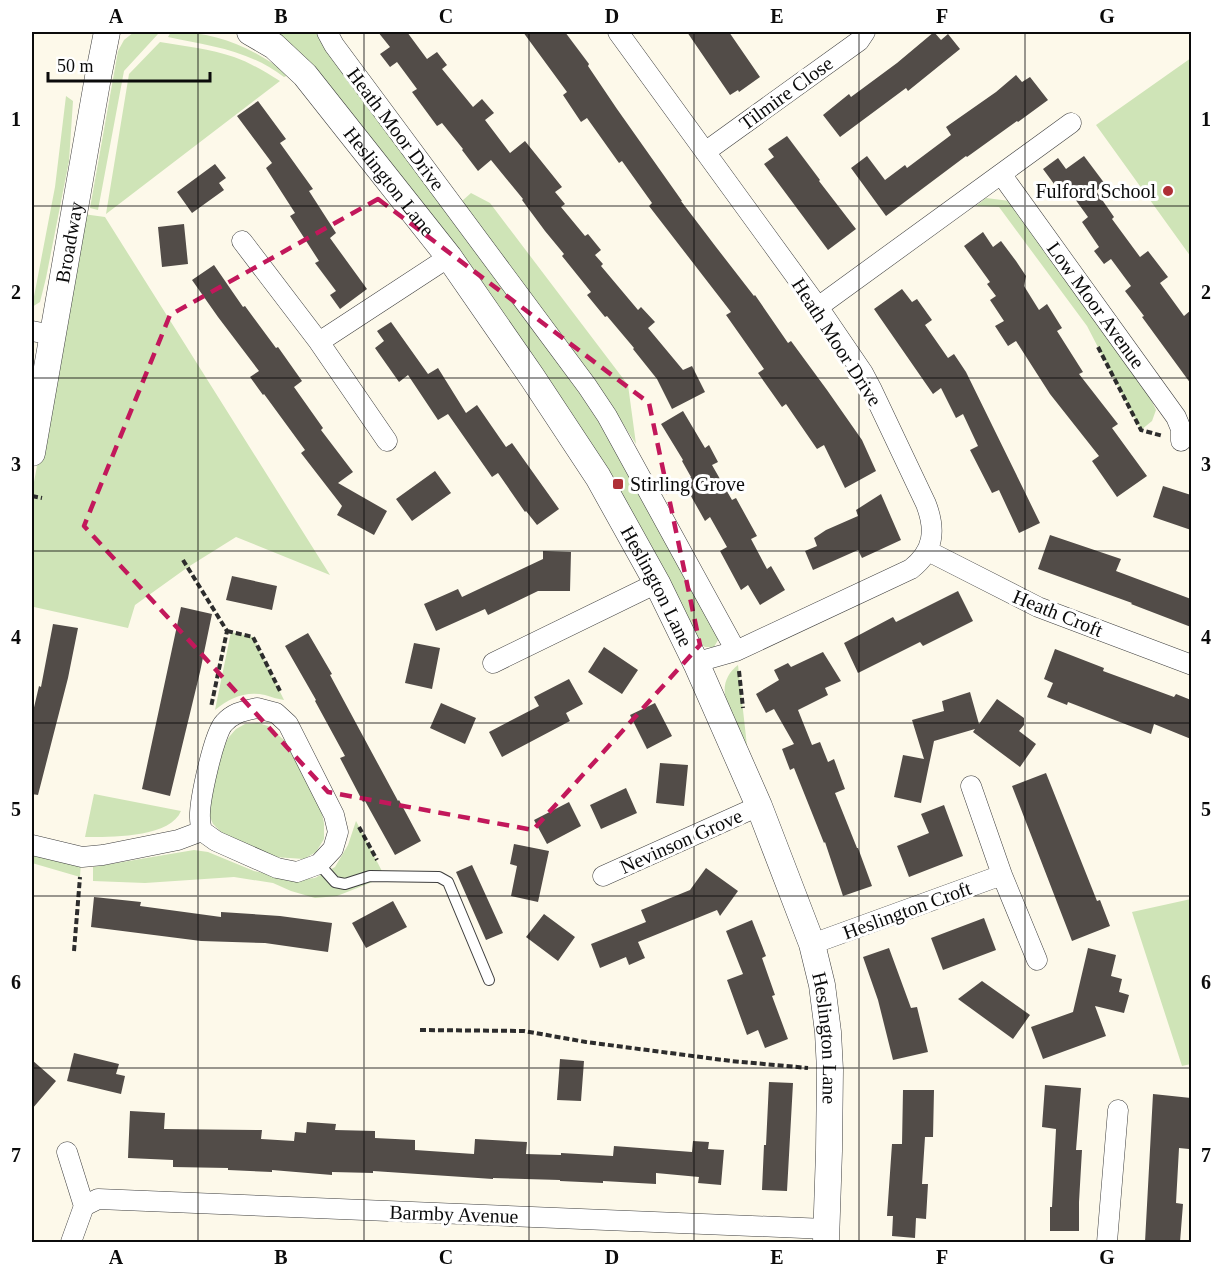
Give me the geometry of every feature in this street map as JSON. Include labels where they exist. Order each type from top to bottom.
[{"type":"street","name":"Broadway","points":[[32,453],[42,333],[107,32]]},
{"type":"street","name":"Heslington Lane","points":[[250,32],[274,46],[305,75],[449,257],[532,377],[597,477],[657,583],[699,669],[759,806],[812,945],[822,985],[830,1070],[826,1236]]},
{"type":"street","name":"Heath Moor Drive","points":[[327,32],[334,45],[607,416],[736,651]]},
{"type":"street","name":"Heath Moor Drive","points":[[618,32],[818,307],[863,373],[932,520],[932,536],[928,551]]},
{"type":"street","name":"Tilmire Close","points":[[705,152],[858,41],[865,32]]},
{"type":"street","points":[[818,307],[1071,123]]},
{"type":"street","name":"Low Moor Avenue","points":[[1001,174],[1176,417],[1181,441]]},
{"type":"street","points":[[242,241],[319,342],[387,441]]},
{"type":"street","points":[[319,342],[449,257]]},
{"type":"street","points":[[699,669],[716,656],[736,651],[911,569],[921,562],[928,551]]},
{"type":"street","name":"Heath Croft","points":[[928,551],[1038,607],[1191,665]]},
{"type":"street","points":[[493,663],[657,583]]},
{"type":"street","points":[[257,708],[276,713],[288,723],[334,815],[338,832],[333,849],[319,864],[297,872],[278,868],[216,842],[202,831],[200,818],[214,743],[222,724],[234,714],[257,708]]},
{"type":"street","points":[[971,786],[1002,875],[1037,960]]},
{"type":"street","name":"Nevinson Grove","points":[[603,876],[759,806]]},
{"type":"street","points":[[32,845],[82,857],[178,840],[202,831]]},
{"type":"street","name":"Heslington Croft","points":[[812,945],[1002,875]]},
{"type":"street","points":[[1107,1242],[1118,1110]]},
{"type":"street","points":[[67,1152],[84,1206],[71,1242]]},
{"type":"street","name":"Barmby Avenue","points":[[84,1206],[98,1199],[826,1236]]},
{"type":"lane","points":[[319,864],[335,882],[345,884],[370,876],[439,877],[448,882],[489,980]]},
{"type":"path","points":[[1098,346],[1141,430],[1181,441]]},
{"type":"path","points":[[32,496],[42,498]]},
{"type":"path","points":[[183,560],[227,631],[209,716],[222,724]]},
{"type":"path","points":[[227,631],[253,637],[284,700],[288,723]]},
{"type":"path","points":[[334,815],[356,821],[385,877]]},
{"type":"path","points":[[74,951],[82,857]]},
{"type":"path","points":[[420,1030],[524,1031],[597,1044],[731,1061],[830,1070]]},
{"type":"highlighted area","points":[[378,199],[649,403],[700,645],[533,830],[328,792],[84,526],[170,315]]},
{"type":"green space","points":[[134,32],[158,32],[158,34],[124,71],[98,210],[90,208],[118,51],[124,40]]},
{"type":"green space","points":[[171,32],[204,35],[234,43],[261,56],[289,75],[284,77],[257,61],[229,50],[168,37]]},
{"type":"green space","points":[[275,32],[318,32],[595,410],[718,635],[714,647],[705,647],[701,644],[646,536],[574,418],[525,345],[325,80],[302,54]]},
{"type":"green space","points":[[160,42],[234,57],[280,81],[106,214],[129,74]]},
{"type":"green space","name":"Fulford School","points":[[1191,58],[1191,257],[1096,125]]},
{"type":"green space","points":[[66,96],[73,101],[69,161],[40,302],[32,307],[55,187]]},
{"type":"green space","points":[[471,193],[490,203],[628,385],[636,444],[597,384],[462,201]]},
{"type":"green space","points":[[986,198],[1010,201],[1146,389],[1156,410],[1152,421],[1141,430],[1087,326],[999,207],[976,206]]},
{"type":"green space","points":[[83,214],[105,217],[330,575],[236,537],[188,567],[135,605],[128,628],[34,607],[32,616],[32,493]]},
{"type":"green space","points":[[231,632],[253,637],[284,700],[258,694],[244,695],[226,702],[215,710]]},
{"type":"green space","points":[[738,665],[747,746],[725,694],[726,680]]},
{"type":"green space","points":[[258,723],[268,726],[285,741],[321,809],[324,839],[316,852],[304,859],[274,857],[224,835],[213,824],[210,817],[210,804],[222,749],[236,729],[245,724]]},
{"type":"green space","points":[[94,794],[181,811],[175,820],[152,831],[123,836],[85,837]]},
{"type":"green space","points":[[356,821],[385,877],[337,896],[315,898],[273,883],[234,877],[145,883],[93,881],[93,867],[194,850],[208,852],[254,871],[296,880],[315,878],[335,867],[348,845]]},
{"type":"green space","points":[[32,849],[81,861],[80,877],[32,863]]},
{"type":"green space","points":[[1191,899],[1191,1064],[1182,1066],[1132,912]]},
{"type":"building","points":[[378,32],[407,32],[427,59],[437,52],[447,65],[442,69],[473,107],[482,99],[494,113],[485,120],[510,153],[525,141],[562,187],[555,192],[565,204],[561,207],[585,236],[588,234],[601,250],[595,255],[603,264],[601,266],[638,310],[641,307],[655,322],[648,328],[683,370],[692,366],[705,392],[672,409],[657,379],[634,348],[587,295],[591,292],[562,256],[564,254],[491,160],[478,171],[442,123],[437,126],[412,92],[417,89],[397,62],[390,67],[380,54],[390,47]]},
{"type":"building","points":[[523,32],[565,32],[681,201],[755,295],[788,343],[791,341],[827,390],[862,440],[876,471],[845,488],[824,445],[817,449],[786,404],[782,407],[758,373],[764,369],[726,315],[731,312],[649,206],[652,203],[622,161],[619,163],[587,118],[581,122],[563,95],[567,92]]},
{"type":"building","points":[[687,32],[729,32],[760,77],[739,92],[738,90],[730,95]]},
{"type":"building","points":[[934,32],[941,40],[948,34],[960,49],[908,91],[906,88],[840,137],[823,115],[849,94],[851,97],[897,63]]},
{"type":"building","points":[[1016,75],[1022,82],[1030,77],[1048,100],[966,156],[886,216],[851,168],[867,156],[885,180],[905,165],[907,168],[951,135],[946,127]]},
{"type":"building","points":[[258,101],[286,139],[280,143],[313,189],[309,191],[336,233],[330,238],[367,289],[340,309],[330,295],[336,291],[315,263],[319,261],[290,216],[295,213],[266,168],[272,163],[237,116]]},
{"type":"building","points":[[787,136],[856,229],[828,250],[764,164],[774,157],[768,149]]},
{"type":"building","points":[[1084,156],[1105,184],[1096,191],[1114,217],[1112,219],[1140,257],[1148,251],[1168,277],[1160,283],[1184,316],[1191,310],[1191,384],[1125,291],[1131,286],[1111,259],[1104,264],[1094,251],[1099,247],[1082,222],[1088,217],[1067,188],[1060,192],[1043,169],[1058,158],[1066,169]]},
{"type":"building","points":[[215,164],[226,178],[219,183],[224,190],[192,213],[177,192]]},
{"type":"building","points":[[184,224],[188,264],[162,267],[158,227]]},
{"type":"building","points":[[983,232],[993,247],[1001,241],[1016,261],[1026,276],[1024,286],[1039,310],[1047,304],[1062,328],[1057,331],[1083,372],[1079,374],[1118,424],[1112,428],[1147,476],[1117,497],[1092,461],[1099,456],[1050,394],[1016,341],[1008,346],[995,326],[1004,321],[990,300],[996,296],[987,284],[990,282],[964,246]]},
{"type":"building","points":[[214,265],[243,307],[245,306],[276,348],[278,347],[302,381],[294,387],[323,428],[321,430],[353,472],[338,483],[387,511],[374,535],[337,515],[342,506],[301,453],[305,450],[250,377],[259,371],[192,280]]},
{"type":"building","points":[[902,289],[912,302],[917,299],[932,320],[925,325],[948,358],[954,354],[966,372],[1040,523],[1019,533],[999,490],[992,493],[970,450],[978,446],[963,414],[956,418],[941,388],[933,394],[874,309]]},
{"type":"building","points":[[391,322],[428,374],[438,368],[466,413],[477,405],[506,447],[512,443],[559,509],[537,525],[525,512],[498,473],[492,477],[448,414],[438,420],[408,375],[399,382],[375,348],[384,341],[377,331]]},
{"type":"building","points":[[683,411],[705,448],[709,445],[718,462],[712,465],[732,500],[736,498],[757,536],[751,539],[767,569],[771,566],[785,590],[760,605],[748,585],[741,590],[720,551],[727,547],[710,517],[705,521],[683,482],[691,477],[661,424]]},
{"type":"building","points":[[435,471],[451,493],[412,521],[396,499]]},
{"type":"building","points":[[1163,486],[1191,495],[1191,530],[1153,517]]},
{"type":"building","points":[[881,494],[901,540],[862,558],[858,550],[813,570],[805,551],[817,546],[814,538],[858,516],[856,510]]},
{"type":"building","points":[[1050,535],[1121,559],[1116,571],[1191,599],[1191,627],[1038,569]]},
{"type":"building","points":[[543,551],[571,552],[570,591],[538,591],[488,615],[485,609],[436,631],[424,604],[458,589],[462,597],[543,559]]},
{"type":"building","points":[[232,576],[277,586],[272,610],[226,600]]},
{"type":"building","points":[[958,591],[973,621],[923,646],[920,642],[858,673],[844,643],[893,617],[896,622]]},
{"type":"building","points":[[181,607],[212,614],[170,796],[142,789]]},
{"type":"building","points":[[53,624],[78,628],[68,678],[38,795],[32,794],[32,716],[39,686],[41,687]]},
{"type":"building","points":[[308,633],[421,841],[395,855],[365,801],[363,802],[340,758],[345,756],[285,646]]},
{"type":"building","points":[[414,643],[440,648],[432,689],[405,683]]},
{"type":"building","points":[[604,647],[638,670],[622,694],[588,672]]},
{"type":"building","points":[[1055,649],[1104,668],[1103,671],[1174,697],[1176,694],[1191,700],[1191,739],[1154,724],[1151,734],[1068,702],[1067,705],[1047,697],[1053,683],[1044,679]]},
{"type":"building","points":[[823,652],[841,681],[825,688],[828,695],[798,710],[812,745],[820,742],[828,762],[834,759],[845,789],[835,793],[872,886],[843,896],[825,842],[794,768],[790,770],[782,749],[794,744],[774,709],[766,713],[756,694],[779,680],[774,670],[788,663],[791,667]]},
{"type":"building","points":[[569,679],[583,704],[566,713],[570,721],[502,757],[489,732],[539,706],[534,697]]},
{"type":"building","points":[[970,692],[979,724],[997,699],[1024,718],[1024,725],[1019,731],[1036,744],[1020,767],[973,732],[975,729],[934,741],[921,803],[894,797],[903,755],[924,759],[912,720],[944,711],[942,701]]},
{"type":"building","points":[[441,703],[476,718],[465,744],[430,728]]},
{"type":"building","points":[[655,703],[672,736],[647,749],[630,715]]},
{"type":"building","points":[[660,763],[688,765],[684,806],[656,803]]},
{"type":"building","points":[[1046,773],[1097,901],[1100,900],[1110,926],[1072,941],[1012,786]]},
{"type":"building","points":[[626,788],[637,813],[601,829],[590,805]]},
{"type":"building","points":[[569,802],[581,826],[547,844],[534,820]]},
{"type":"building","points":[[944,805],[963,856],[909,877],[897,846],[929,833],[921,814]]},
{"type":"building","points":[[514,844],[549,851],[538,902],[511,896],[517,866],[510,864]]},
{"type":"building","points":[[472,865],[503,933],[486,940],[456,872]]},
{"type":"building","points":[[706,868],[738,891],[720,916],[717,910],[638,942],[645,958],[629,965],[626,957],[600,968],[591,944],[646,922],[641,910],[690,890]]},
{"type":"building","points":[[94,897],[141,902],[140,906],[221,917],[221,912],[280,916],[332,923],[328,952],[265,943],[201,941],[91,927]]},
{"type":"building","points":[[393,901],[407,927],[366,948],[352,923]]},
{"type":"building","points":[[544,914],[575,937],[558,961],[526,937]]},
{"type":"building","points":[[984,918],[996,950],[943,970],[931,938]]},
{"type":"building","points":[[752,920],[766,956],[762,958],[775,995],[772,996],[788,1039],[765,1048],[758,1030],[747,1035],[727,980],[743,974],[726,931]]},
{"type":"building","points":[[889,948],[911,1008],[917,1007],[928,1052],[893,1060],[878,1000],[863,957]]},
{"type":"building","points":[[1088,948],[1116,955],[1111,976],[1122,979],[1119,992],[1129,995],[1124,1013],[1095,1006],[1106,1036],[1043,1059],[1031,1027],[1073,1012]]},
{"type":"building","points":[[982,981],[1030,1015],[1013,1039],[958,999]]},
{"type":"building","points":[[74,1053],[119,1064],[116,1074],[125,1076],[121,1094],[67,1081]]},
{"type":"building","points":[[560,1059],[584,1061],[581,1101],[557,1100]]},
{"type":"building","points":[[32,1060],[56,1081],[32,1109]]},
{"type":"building","points":[[769,1082],[793,1083],[787,1191],[762,1190]]},
{"type":"building","points":[[1045,1085],[1081,1088],[1076,1150],[1082,1150],[1079,1231],[1050,1231],[1056,1129],[1042,1127]]},
{"type":"building","points":[[903,1090],[934,1090],[933,1137],[925,1137],[922,1184],[928,1184],[926,1219],[916,1218],[915,1238],[892,1236],[893,1216],[887,1216],[892,1144],[902,1144]]},
{"type":"building","points":[[1153,1094],[1191,1098],[1189,1149],[1179,1148],[1176,1203],[1183,1204],[1180,1242],[1145,1242]]},
{"type":"building","points":[[130,1111],[165,1113],[164,1129],[262,1130],[261,1139],[294,1141],[295,1132],[306,1133],[307,1122],[336,1124],[335,1130],[375,1131],[375,1138],[415,1140],[415,1150],[474,1154],[475,1139],[527,1142],[526,1154],[561,1155],[561,1153],[613,1156],[614,1146],[692,1152],[693,1141],[709,1142],[708,1149],[724,1150],[721,1185],[698,1183],[699,1177],[656,1173],[656,1184],[493,1179],[373,1171],[373,1173],[332,1172],[332,1175],[272,1170],[272,1172],[173,1167],[173,1160],[128,1158]]},
{"type":"place","name":"Fulford School","points":[[1168,191]]},
{"type":"place","name":"Stirling Grove","points":[[618,484]]}]
